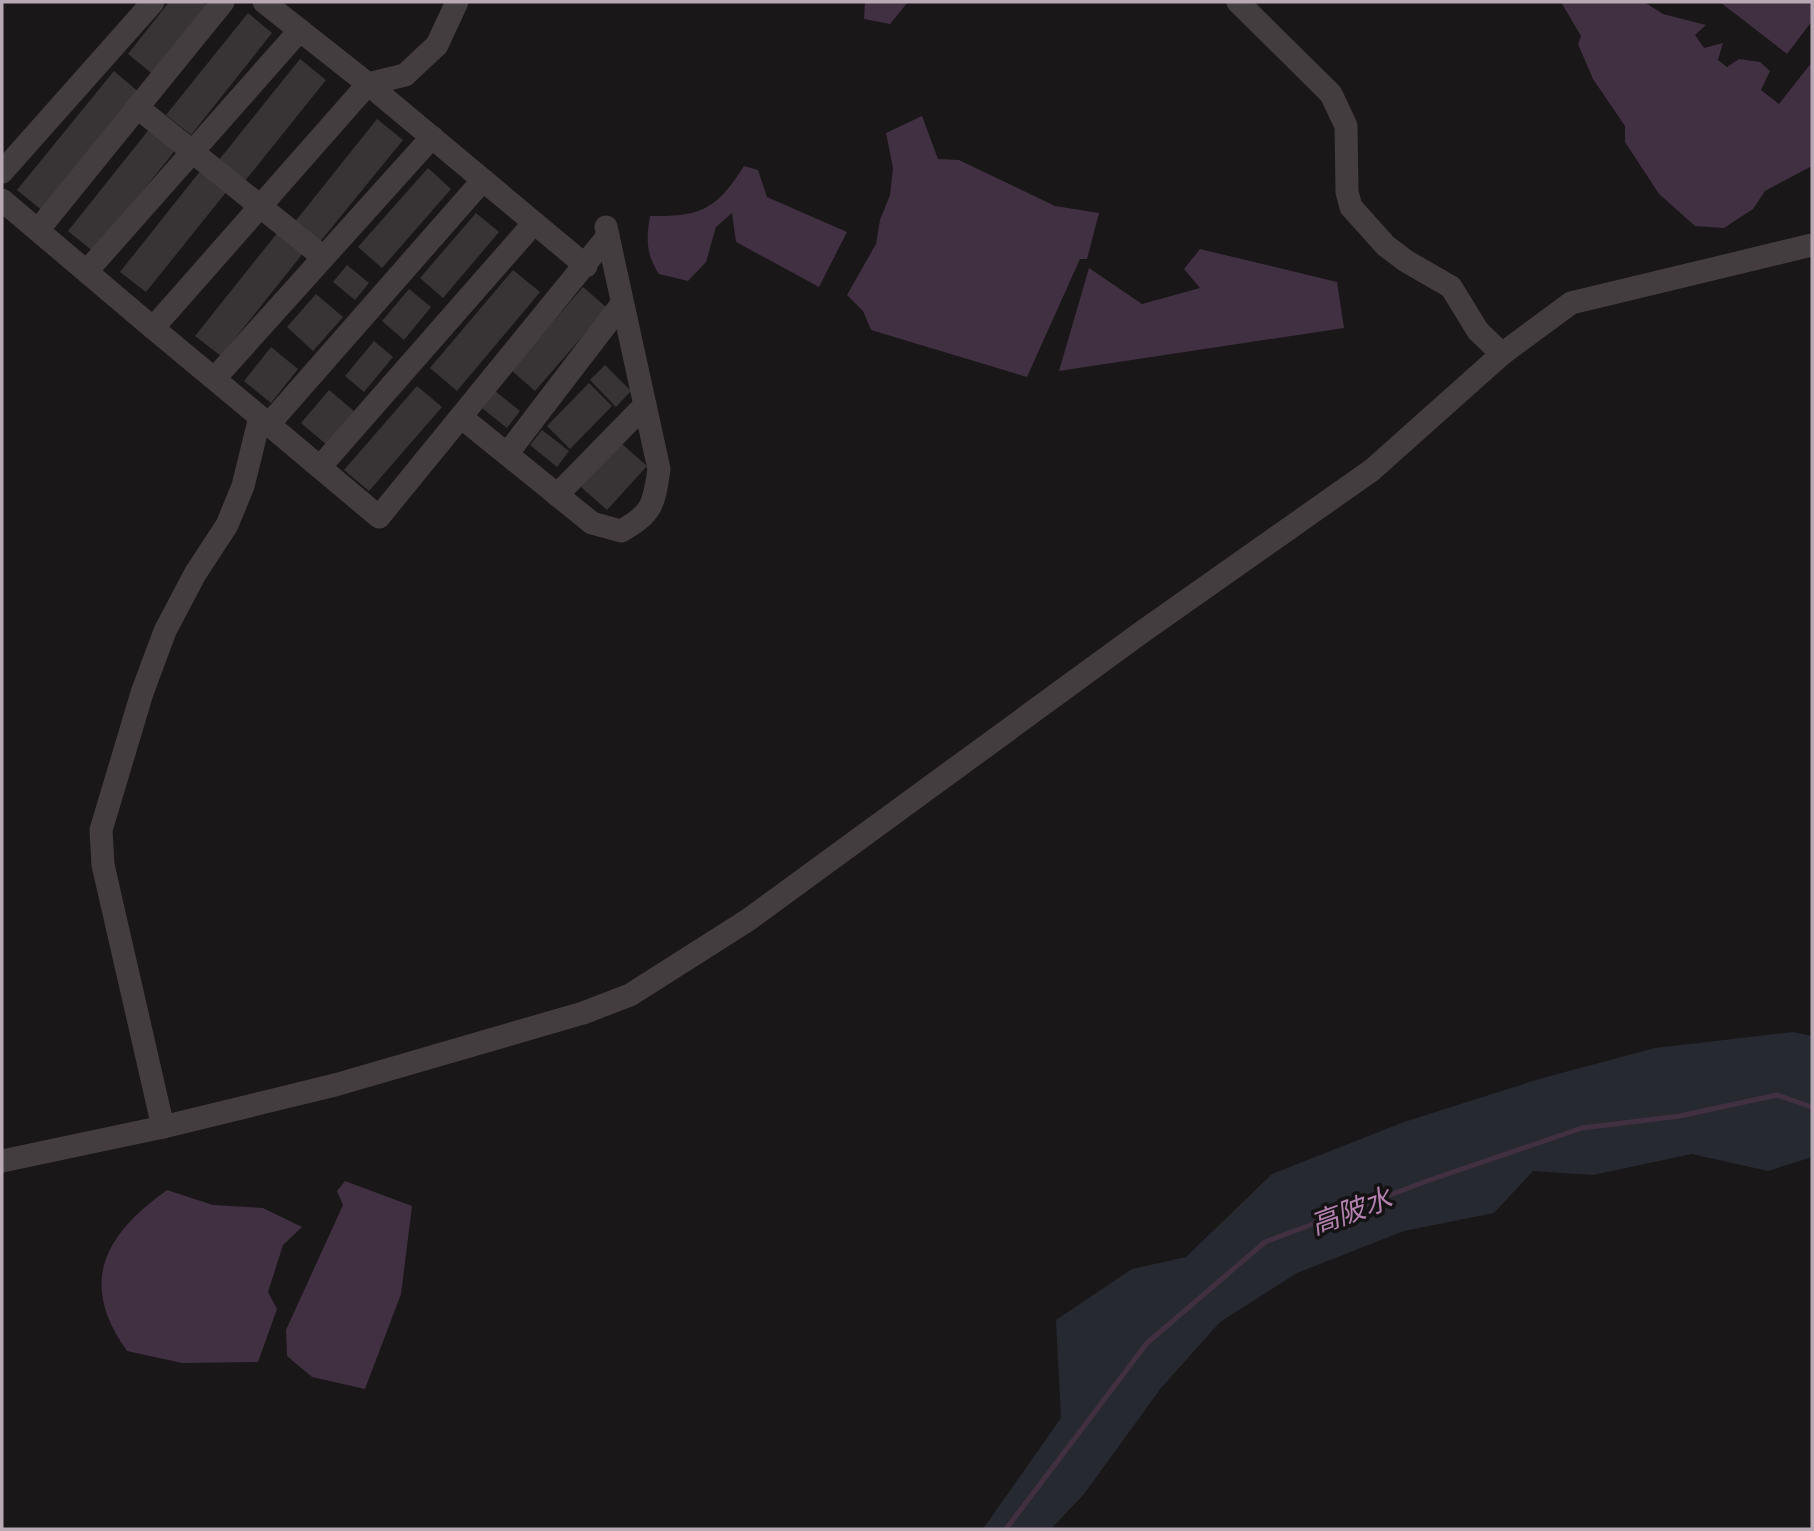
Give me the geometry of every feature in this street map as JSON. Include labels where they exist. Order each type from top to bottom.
[{"type":"street","points":[[2,172],[153,2]]},
{"type":"street","points":[[38,230],[223,2]]},
{"type":"street","points":[[264,2],[368,84],[586,266]]},
{"type":"street","points":[[153,328],[368,84],[405,75],[437,45],[457,2]]},
{"type":"street","points":[[1238,2],[1331,94],[1346,126],[1347,192],[1351,206],[1367,228],[1406,261],[1451,287],[1478,331],[1502,354]]},
{"type":"street","points":[[86,271],[300,30]]},
{"type":"street","points":[[137,107],[323,257]]},
{"type":"street","points":[[215,378],[432,137]]},
{"type":"street","points":[[163,1127],[103,865],[101,830],[142,693],[165,631],[195,574],[227,525],[265,421],[482,180]]},
{"type":"street","points":[[2,200],[379,517],[461,417],[586,266],[607,231],[621,305],[659,469],[655,497],[642,519],[621,531],[592,523],[461,417]]},
{"type":"street","points":[[320,467],[534,223]]},
{"type":"street","points":[[2,1161],[163,1127],[335,1085],[583,1013],[630,995],[748,920],[1142,632],[1372,470],[1502,354],[1571,303],[1812,245]]},
{"type":"street","points":[[507,454],[621,305]]},
{"type":"street","points":[[557,495],[645,405]]},
{"type":"shaded area","points":[[865,2],[908,2],[890,24],[864,19]]},
{"type":"shaded area","points":[[1561,2],[1644,2],[1663,14],[1706,25],[1695,35],[1704,48],[1723,43],[1718,60],[1727,67],[1739,59],[1760,62],[1770,71],[1761,90],[1779,104],[1812,62],[1812,166],[1765,191],[1753,209],[1724,228],[1695,226],[1659,194],[1625,142],[1625,126],[1593,79],[1578,44],[1581,36]]},
{"type":"shaded area","points":[[1720,2],[1812,2],[1812,21],[1787,54]]},
{"type":"shaded area","points":[[922,116],[938,159],[959,160],[1055,206],[1099,213],[1087,259],[1080,259],[1027,377],[871,330],[863,311],[847,295],[876,244],[880,220],[890,195],[893,168],[886,133]]},
{"type":"shaded area","points":[[744,166],[758,170],[767,197],[847,232],[819,287],[736,242],[732,213],[716,227],[706,262],[688,281],[659,274],[648,246],[650,216],[682,215],[706,208],[725,192]]},
{"type":"shaded area","points":[[1200,249],[1337,282],[1344,328],[1059,371],[1089,268],[1142,304],[1200,288],[1184,269]]},
{"type":"shaded area","points":[[1793,1032],[1812,1036],[1812,1157],[1768,1171],[1692,1154],[1593,1175],[1533,1171],[1494,1213],[1404,1231],[1297,1273],[1220,1322],[1161,1388],[1084,1494],[1051,1529],[983,1529],[1061,1418],[1056,1320],[1132,1269],[1186,1257],[1272,1174],[1404,1122],[1539,1079],[1655,1048]]},
{"type":"shaded area","points":[[345,1181],[412,1206],[401,1294],[365,1389],[312,1377],[287,1356],[286,1330],[343,1205],[337,1191]]},
{"type":"shaded area","points":[[167,1190],[213,1205],[263,1208],[302,1227],[283,1245],[268,1292],[277,1309],[258,1362],[182,1363],[127,1351],[112,1326],[104,1302],[102,1281],[105,1261],[114,1242],[128,1224]]},
{"type":"building","points":[[169,2],[203,2],[210,7],[155,76],[128,54]]},
{"type":"building","points":[[248,13],[272,33],[191,135],[166,115]]},
{"type":"building","points":[[300,59],[326,80],[245,181],[219,160]]},
{"type":"building","points":[[114,71],[141,94],[44,212],[17,190]]},
{"type":"building","points":[[377,119],[403,140],[319,243],[294,223]]},
{"type":"building","points":[[151,127],[177,148],[94,252],[68,231]]},
{"type":"building","points":[[428,168],[451,189],[382,268],[358,247]]},
{"type":"building","points":[[201,170],[227,191],[146,292],[120,272]]},
{"type":"building","points":[[476,213],[499,232],[443,298],[420,278]]},
{"type":"building","points":[[278,232],[304,252],[221,356],[195,336]]},
{"type":"building","points":[[347,265],[369,283],[355,300],[333,282]]},
{"type":"building","points":[[513,270],[540,292],[457,391],[430,368]]},
{"type":"building","points":[[583,287],[607,308],[535,391],[511,370]]},
{"type":"building","points":[[409,289],[431,307],[404,340],[382,321]]},
{"type":"building","points":[[316,294],[343,317],[313,351],[287,327]]},
{"type":"building","points":[[374,341],[393,357],[364,392],[345,376]]},
{"type":"building","points":[[271,347],[298,369],[271,403],[244,381]]},
{"type":"building","points":[[605,365],[631,391],[616,407],[590,380]]},
{"type":"building","points":[[589,383],[612,406],[570,449],[547,426]]},
{"type":"building","points":[[417,386],[442,407],[369,491],[344,470]]},
{"type":"building","points":[[329,390],[355,412],[327,445],[301,423]]},
{"type":"building","points":[[495,391],[520,411],[507,428],[482,408]]},
{"type":"building","points":[[542,430],[569,451],[557,467],[530,445]]},
{"type":"building","points":[[621,443],[647,466],[607,510],[581,487]]},
{"type":"waterway","name":"高陂水","points":[[1006,1529],[1147,1343],[1265,1242],[1427,1181],[1582,1128],[1680,1116],[1777,1095],[1812,1107]]}]
